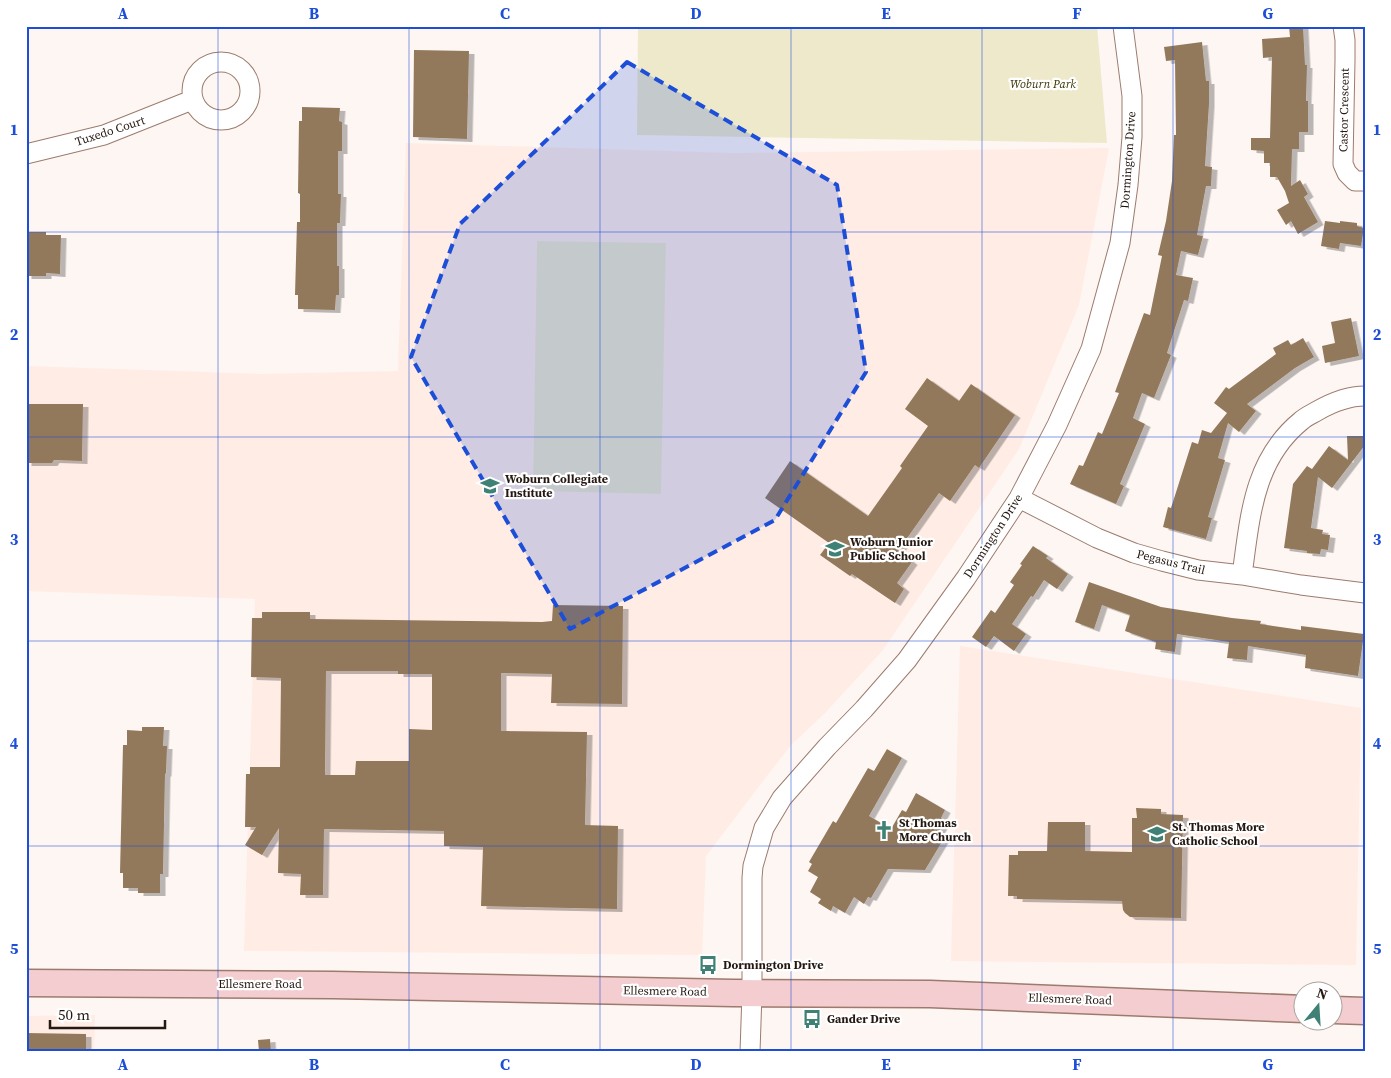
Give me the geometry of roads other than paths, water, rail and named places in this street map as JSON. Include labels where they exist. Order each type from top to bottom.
[{"type":"main road","name":"Ellesmere Road","points":[[26,983],[333,984],[752,993],[930,994],[1294,1009]]},
{"type":"main road","points":[[1344,1010],[1365,1011]]},
{"type":"street","name":"Dormington Drive","points":[[752,993],[752,878],[753,866],[764,828],[786,793],[864,709],[913,652],[966,578],[1018,498],[1058,425],[1091,348],[1120,243],[1128,185],[1132,137],[1132,96],[1123,26]]},
{"type":"street","name":"Castor Crescent","points":[[1342,26],[1345,40],[1343,164],[1347,173],[1354,180],[1365,181]]},
{"type":"street","name":"Tuxedo Court","points":[[26,154],[104,135],[192,100]]},
{"type":"street","points":[[1242,575],[1254,498],[1263,471],[1278,443],[1302,420],[1332,403],[1365,396]]},
{"type":"street","name":"Pegasus Trail","points":[[1018,498],[1097,538],[1134,553],[1198,570],[1365,593]]},
{"type":"street","points":[[750,1052],[752,993]]},
{"type":"place","name":"Woburn Collegiate Institute","points":[[490,486]]},
{"type":"place","name":"Woburn Junior Public School","points":[[835,549]]},
{"type":"place","name":"St Thomas More Church","points":[[884,830]]},
{"type":"place","name":"St. Thomas More Catholic School","points":[[1157,834]]},
{"type":"place","name":"Dormington Drive","points":[[708,965]]},
{"type":"place","name":"Gander Drive","points":[[812,1019]]},
{"type":"park label","name":"Woburn Park","points":[[1043,84]]}]
